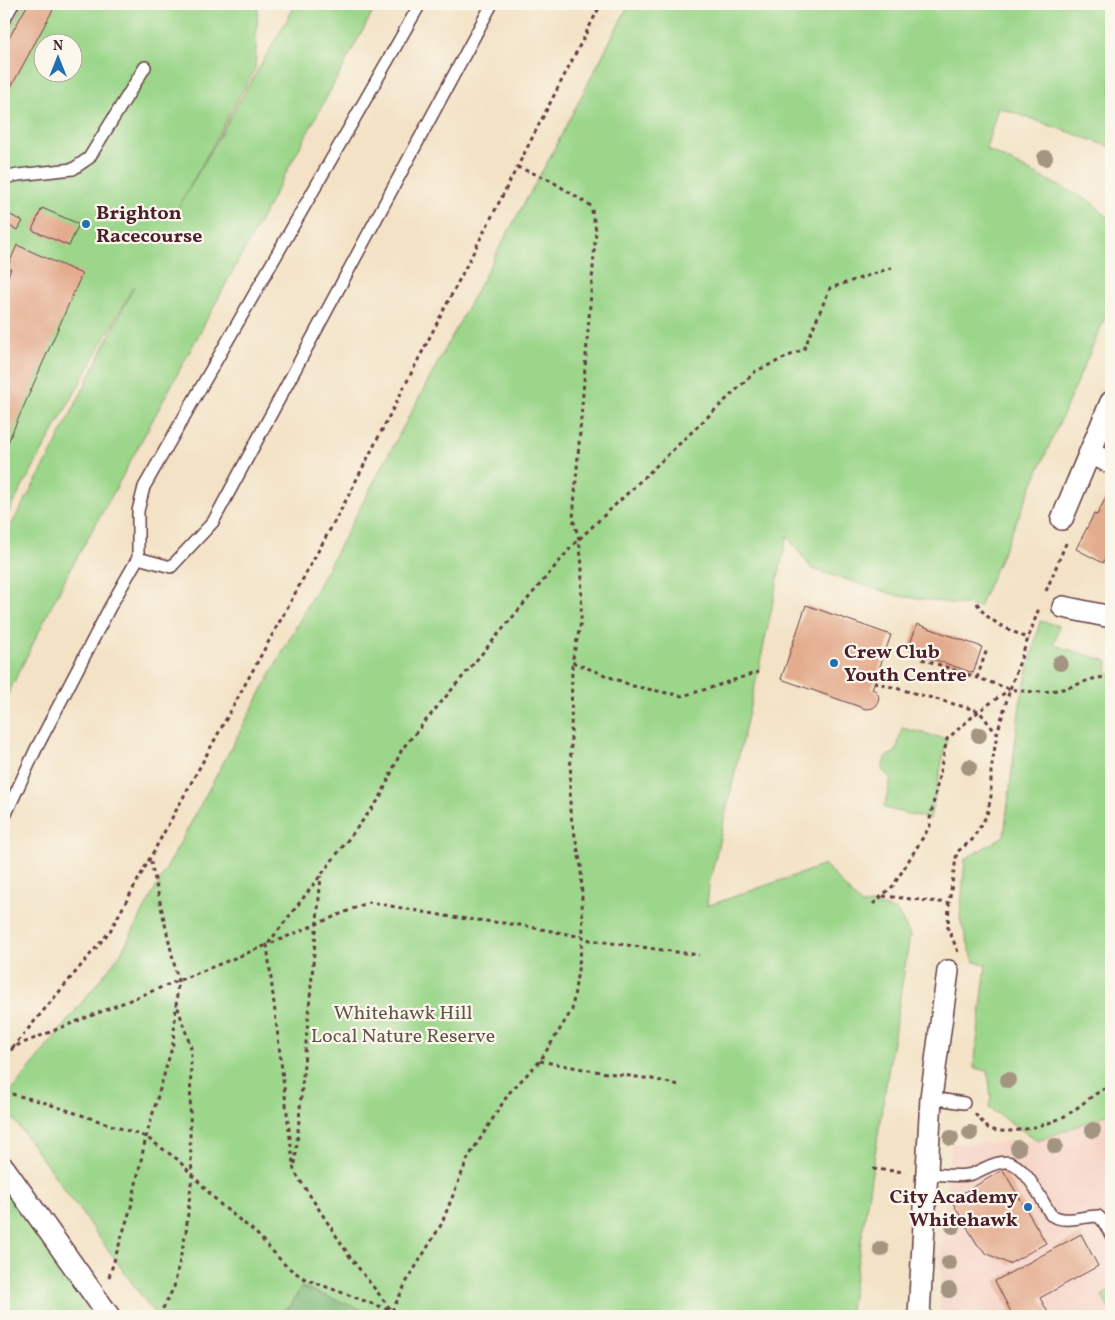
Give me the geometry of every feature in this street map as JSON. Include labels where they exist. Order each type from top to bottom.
[{"type":"street","points":[[1062,519],[1111,402]]},
{"type":"street","points":[[1091,453],[1111,463]]},
{"type":"street","points":[[1064,608],[1111,617]]},
{"type":"street","points":[[919,1316],[931,1098],[948,971]]},
{"type":"street","points":[[4,1168],[104,1308]]},
{"type":"lane","points":[[4,20],[13,4]]},
{"type":"lane","points":[[4,818],[36,749],[138,558],[138,511],[144,487],[420,4]]},
{"type":"lane","points":[[138,558],[171,567],[213,522],[492,4]]},
{"type":"lane","points":[[4,178],[73,169],[89,158],[145,67]]},
{"type":"lane","points":[[931,1098],[964,1103]]},
{"type":"lane","points":[[926,1174],[972,1174],[1000,1162],[1013,1163],[1029,1179],[1051,1216],[1068,1219],[1098,1216],[1111,1234]]},
{"type":"path","points":[[4,1065],[12,1047],[110,931],[344,504],[601,4]]},
{"type":"path","points":[[392,1311],[407,1281],[441,1224],[468,1158],[509,1094],[540,1061],[572,1010],[583,937],[582,866],[570,811],[572,662],[582,622],[582,566],[579,539],[573,519],[596,230],[591,206],[548,179],[517,167]]},
{"type":"path","points":[[396,1316],[350,1257],[294,1171],[267,945],[380,798],[402,749],[579,539],[756,371],[804,348],[830,288],[894,267]]},
{"type":"path","points":[[976,603],[995,622],[1029,639]]},
{"type":"path","points":[[977,678],[987,649]]},
{"type":"path","points":[[922,659],[1010,690],[1023,692],[1051,691],[1073,686],[1094,678],[1111,678]]},
{"type":"path","points":[[572,662],[633,686],[682,696],[707,690],[758,672]]},
{"type":"path","points":[[874,682],[979,711],[997,734]]},
{"type":"path","points":[[873,904],[893,886],[930,826],[947,739],[979,711],[1010,690]]},
{"type":"path","points":[[948,971],[955,971],[958,953],[948,928],[949,903],[957,852],[972,840],[982,826],[990,806],[991,771],[997,734],[1010,690]]},
{"type":"path","points":[[104,1308],[111,1272],[131,1207],[146,1137],[173,1044],[178,980],[150,858]]},
{"type":"path","points":[[294,1171],[321,876]]},
{"type":"path","points":[[882,896],[949,903]]},
{"type":"path","points":[[4,1049],[267,945],[369,902],[451,917],[520,925],[590,940],[699,955]]},
{"type":"path","points":[[159,1316],[174,1286],[186,1232],[192,1175],[190,1139],[191,1048],[176,1002]]},
{"type":"path","points":[[540,1061],[679,1085]]},
{"type":"path","points":[[964,1103],[989,1128],[1013,1131],[1038,1127],[1064,1117],[1090,1097],[1111,1086]]},
{"type":"path","points":[[4,1092],[43,1102],[146,1137],[177,1159],[221,1205],[254,1232],[287,1267],[305,1279],[392,1311],[412,1316]]},
{"type":"path","points":[[873,1169],[926,1174]]},
{"type":"shaded area","name":"City Academy Whitehawk","points":[[1111,1113],[1111,1316],[940,1316],[942,1239],[951,1144],[1038,1141]]},
{"type":"green space","points":[[24,4],[258,4],[255,69],[179,206],[296,4],[377,4],[66,577],[4,702],[4,538],[51,454],[134,286],[4,520],[4,40]]},
{"type":"green space","name":"Whitehawk Hill Local Nature Reserve","points":[[629,4],[1111,4],[1111,147],[998,107],[986,149],[1091,202],[1111,220],[1111,304],[979,607],[899,596],[812,569],[787,536],[709,885],[707,906],[825,865],[861,905],[873,904],[897,911],[910,935],[849,1316],[379,1316],[302,1287],[290,1307],[270,1316],[156,1316],[4,1106],[4,1101],[121,953],[549,159]]},
{"type":"green space","points":[[1040,621],[1059,626],[1054,645],[1108,661],[1107,673],[1111,674],[1111,1113],[1038,1141],[989,1108],[991,1097],[988,1071],[974,1068],[986,964],[974,962],[960,919],[965,859],[1004,836],[1020,704]]},
{"type":"green space","points":[[902,728],[947,739],[930,819],[884,808],[891,779],[882,770],[885,757],[896,752]]},
{"type":"green space","points":[[4,1187],[79,1294],[91,1316],[4,1316]]},
{"type":"green space","points":[[301,1287],[379,1316],[270,1316],[290,1307]]},
{"type":"green space","points":[[1111,1290],[1111,1312],[1102,1296]]},
{"type":"building","points":[[28,4],[56,4],[41,32],[32,32],[32,48],[4,100],[4,47]]},
{"type":"building","points":[[42,208],[79,224],[69,246],[32,230]]},
{"type":"building","points":[[4,212],[23,221],[18,230],[4,224]]},
{"type":"building","name":"Brighton Racecourse","points":[[17,245],[82,274],[4,451],[4,285],[11,269],[7,268]]},
{"type":"building","points":[[1108,493],[1111,495],[1111,546],[1103,563],[1076,549],[1094,514],[1097,515]]},
{"type":"building","name":"Crew Club Youth Centre","points":[[806,605],[891,635],[872,689],[876,691],[879,697],[877,705],[873,708],[866,709],[781,679]]},
{"type":"building","points":[[917,624],[982,647],[973,673],[908,650]]},
{"type":"building","points":[[1003,1170],[1046,1243],[1009,1264],[986,1253],[977,1244],[951,1200]]},
{"type":"building","points":[[1081,1234],[1098,1266],[1040,1298],[1050,1316],[1013,1316],[995,1281]]},
{"type":"place","name":"Brighton Racecourse","points":[[86,224]]},
{"type":"place","name":"Crew Club Youth Centre","points":[[834,663]]},
{"type":"place","name":"City Academy Whitehawk","points":[[1028,1207]]}]
